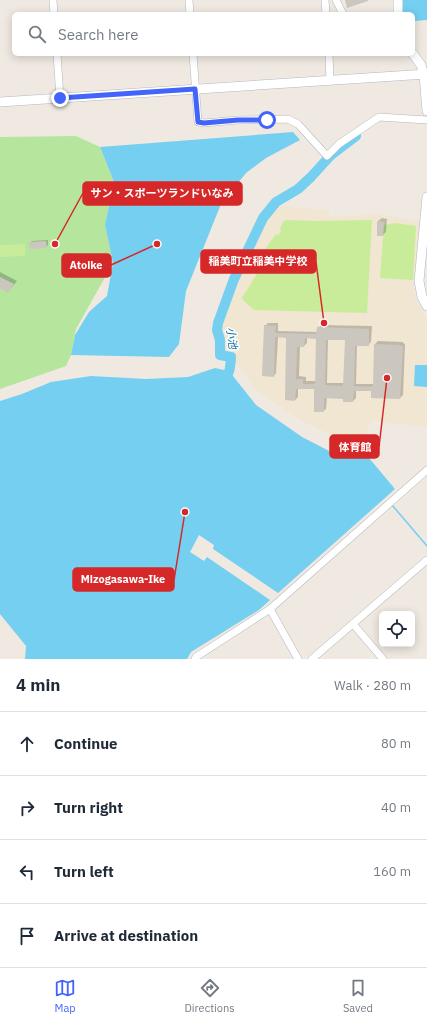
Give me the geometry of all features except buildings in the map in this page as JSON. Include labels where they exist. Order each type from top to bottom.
[{"type":"street","points":[[53,0],[54,12]]},
{"type":"street","points":[[189,0],[190,12]]},
{"type":"street","points":[[326,0],[326,12]]},
{"type":"street","points":[[336,0],[343,12]]},
{"type":"street","points":[[398,0],[398,12]]},
{"type":"street","points":[[57,56],[60,98]]},
{"type":"street","points":[[193,56],[198,122],[288,119],[298,124],[327,156],[340,144],[379,117],[427,120]]},
{"type":"street","points":[[329,56],[330,81]]},
{"type":"street","points":[[414,56],[426,75],[427,110]]},
{"type":"street","points":[[0,102],[426,75]]},
{"type":"street","points":[[427,197],[419,281],[422,296],[427,306]]},
{"type":"street","points":[[195,659],[270,609],[427,470]]},
{"type":"street","points":[[312,659],[427,560]]},
{"type":"street","points":[[270,609],[298,659]]},
{"type":"street","points":[[353,624],[383,659]]},
{"type":"shaded area","points":[[279,205],[329,211],[329,217],[380,214],[420,222],[413,287],[415,296],[427,320],[427,427],[371,421],[362,445],[338,438],[300,420],[256,390],[234,360],[235,355],[224,352],[220,325],[237,276],[262,227]]},
{"type":"green space","points":[[76,136],[100,147],[114,182],[105,225],[113,263],[76,329],[71,355],[66,366],[0,389],[0,137]]},
{"type":"green space","points":[[286,220],[372,220],[367,313],[254,310],[244,301],[242,298],[261,267],[260,256],[276,234],[278,235],[281,232],[280,228]]},
{"type":"green space","points":[[395,223],[416,226],[413,280],[380,278],[384,225]]},
{"type":"green space","points":[[25,244],[25,256],[0,257],[0,245]]},
{"type":"water","points":[[402,0],[427,0],[427,20],[415,21],[415,12],[403,12]]},
{"type":"water","points":[[293,132],[300,140],[266,158],[246,173],[221,204],[186,291],[179,344],[169,357],[71,355],[75,335],[89,312],[107,296],[113,263],[105,225],[114,182],[100,147]]},
{"type":"water","points":[[415,365],[427,365],[427,387],[414,386]]},
{"type":"water","points":[[215,368],[229,371],[256,405],[302,437],[335,454],[369,458],[395,489],[278,593],[213,549],[214,545],[199,535],[190,552],[204,561],[207,557],[270,600],[259,610],[191,652],[187,659],[25,659],[26,646],[0,614],[0,401],[51,382],[91,376],[146,379],[188,377]]},
{"type":"waterway","name":"小池","points":[[220,381],[228,374],[231,357],[220,355],[220,340],[217,330],[218,323],[234,279],[263,218],[276,202],[298,189],[331,155],[356,136]]},
{"type":"waterway","points":[[392,505],[427,546]]},
{"type":"place","name":"サン・スポーツランドいなみ","points":[[55,244]]},
{"type":"place","name":"Atoike","points":[[157,244]]},
{"type":"place","name":"稲美町立稲美中学校","points":[[324,323]]},
{"type":"place","name":"体育館","points":[[387,378]]},
{"type":"place","name":"Mizogasawa-Ike","points":[[185,512]]},
{"type":"route","points":[[60,98],[195,89],[198,122],[267,120]]}]
